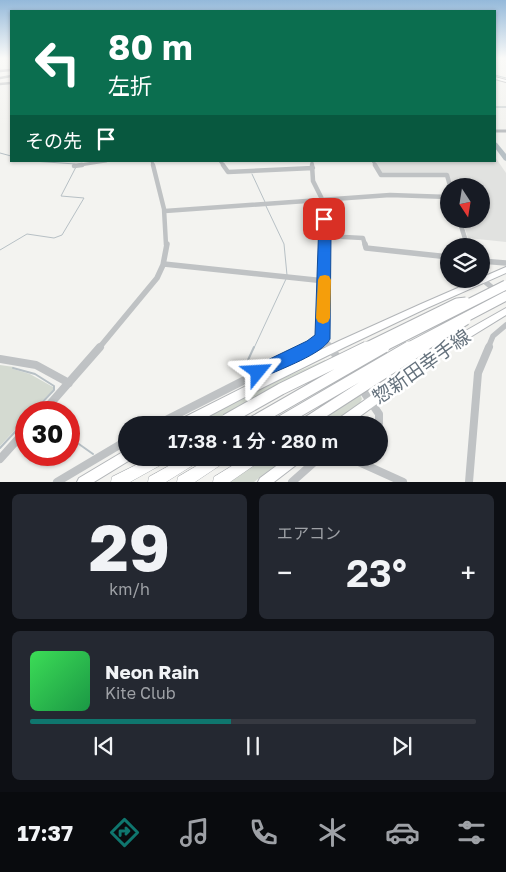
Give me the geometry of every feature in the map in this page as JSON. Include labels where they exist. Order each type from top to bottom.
[{"type":"highway","points":[[263,416],[368,355],[506,285]]},
{"type":"highway","points":[[290,416],[365,371],[475,312],[506,298]]},
{"type":"highway","points":[[233,416],[281,390],[457,303],[475,300]]},
{"type":"highway","points":[[316,416],[372,379],[462,324],[475,312]]},
{"type":"highway","points":[[117,482],[147,466]]},
{"type":"highway","points":[[154,482],[181,466]]},
{"type":"highway","points":[[183,482],[208,466]]},
{"type":"highway","points":[[219,482],[243,466]]},
{"type":"main road","points":[[490,276],[506,270]]},
{"type":"main road","points":[[199,416],[331,349],[462,288]]},
{"type":"main road","name":"惣新田幸手線","points":[[351,416],[456,341],[506,311]]},
{"type":"main road","points":[[82,482],[118,461]]},
{"type":"main road","points":[[264,482],[285,466]]},
{"type":"street","points":[[74,166],[100,162]]},
{"type":"street","points":[[53,401],[152,284],[164,264],[166,244],[165,211],[152,162]]},
{"type":"street","points":[[221,162],[228,172],[313,168]]},
{"type":"street","points":[[312,162],[313,181],[323,201],[326,236],[322,339],[371,401],[379,416]]},
{"type":"street","points":[[374,162],[381,175],[447,175],[448,178]]},
{"type":"street","points":[[165,211],[390,195],[440,197]]},
{"type":"street","points":[[326,236],[363,238],[366,248],[440,256]]},
{"type":"street","points":[[490,262],[506,263]]},
{"type":"street","points":[[164,264],[325,281]]},
{"type":"street","points":[[490,285],[506,298]]},
{"type":"street","points":[[469,482],[478,373],[493,336],[506,326]]},
{"type":"street","points":[[174,416],[312,346],[322,339]]},
{"type":"street","points":[[0,359],[36,365],[69,383]]},
{"type":"street","points":[[0,459],[15,442]]},
{"type":"street","points":[[57,482],[118,446]]},
{"type":"street","points":[[292,482],[310,466]]},
{"type":"street","points":[[368,466],[403,482]]},
{"type":"shaded area","points":[[496,158],[506,173],[506,242],[490,240],[490,238],[468,238],[465,228],[490,228],[490,178],[449,178],[448,174],[382,174],[376,162],[496,162]]},
{"type":"shaded area","points":[[325,360],[326,362],[225,416],[209,416],[265,386]]},
{"type":"shaded area","points":[[0,365],[14,367],[13,369],[30,374],[53,387],[53,390],[42,401],[15,401],[15,430],[0,446]]},
{"type":"shaded area","points":[[360,394],[362,399],[360,403],[342,416],[327,416]]},
{"type":"shaded area","points":[[253,466],[275,466],[254,482],[229,482]]},
{"type":"waterway","points":[[496,107],[506,107]]},
{"type":"waterway","points":[[496,145],[506,159]]},
{"type":"waterway","points":[[0,153],[10,156]]},
{"type":"waterway","points":[[47,162],[75,164]]},
{"type":"waterway","points":[[0,250],[27,234],[54,238],[62,235],[84,198],[61,196],[76,167]]},
{"type":"waterway","points":[[252,174],[265,202]]},
{"type":"waterway","points":[[266,206],[284,244],[287,275]]},
{"type":"waterway","points":[[254,348],[286,279]]},
{"type":"waterway","points":[[242,373],[254,347]]},
{"type":"waterway","points":[[13,368],[35,374],[54,386],[54,390],[44,401]]},
{"type":"waterway","points":[[0,448],[15,432]]},
{"type":"waterway","points":[[80,445],[93,454]]},
{"type":"slow traffic","points":[[323,318],[325,280]]},
{"type":"route","points":[[258,372],[312,346],[322,339],[326,236],[324,219]]}]
